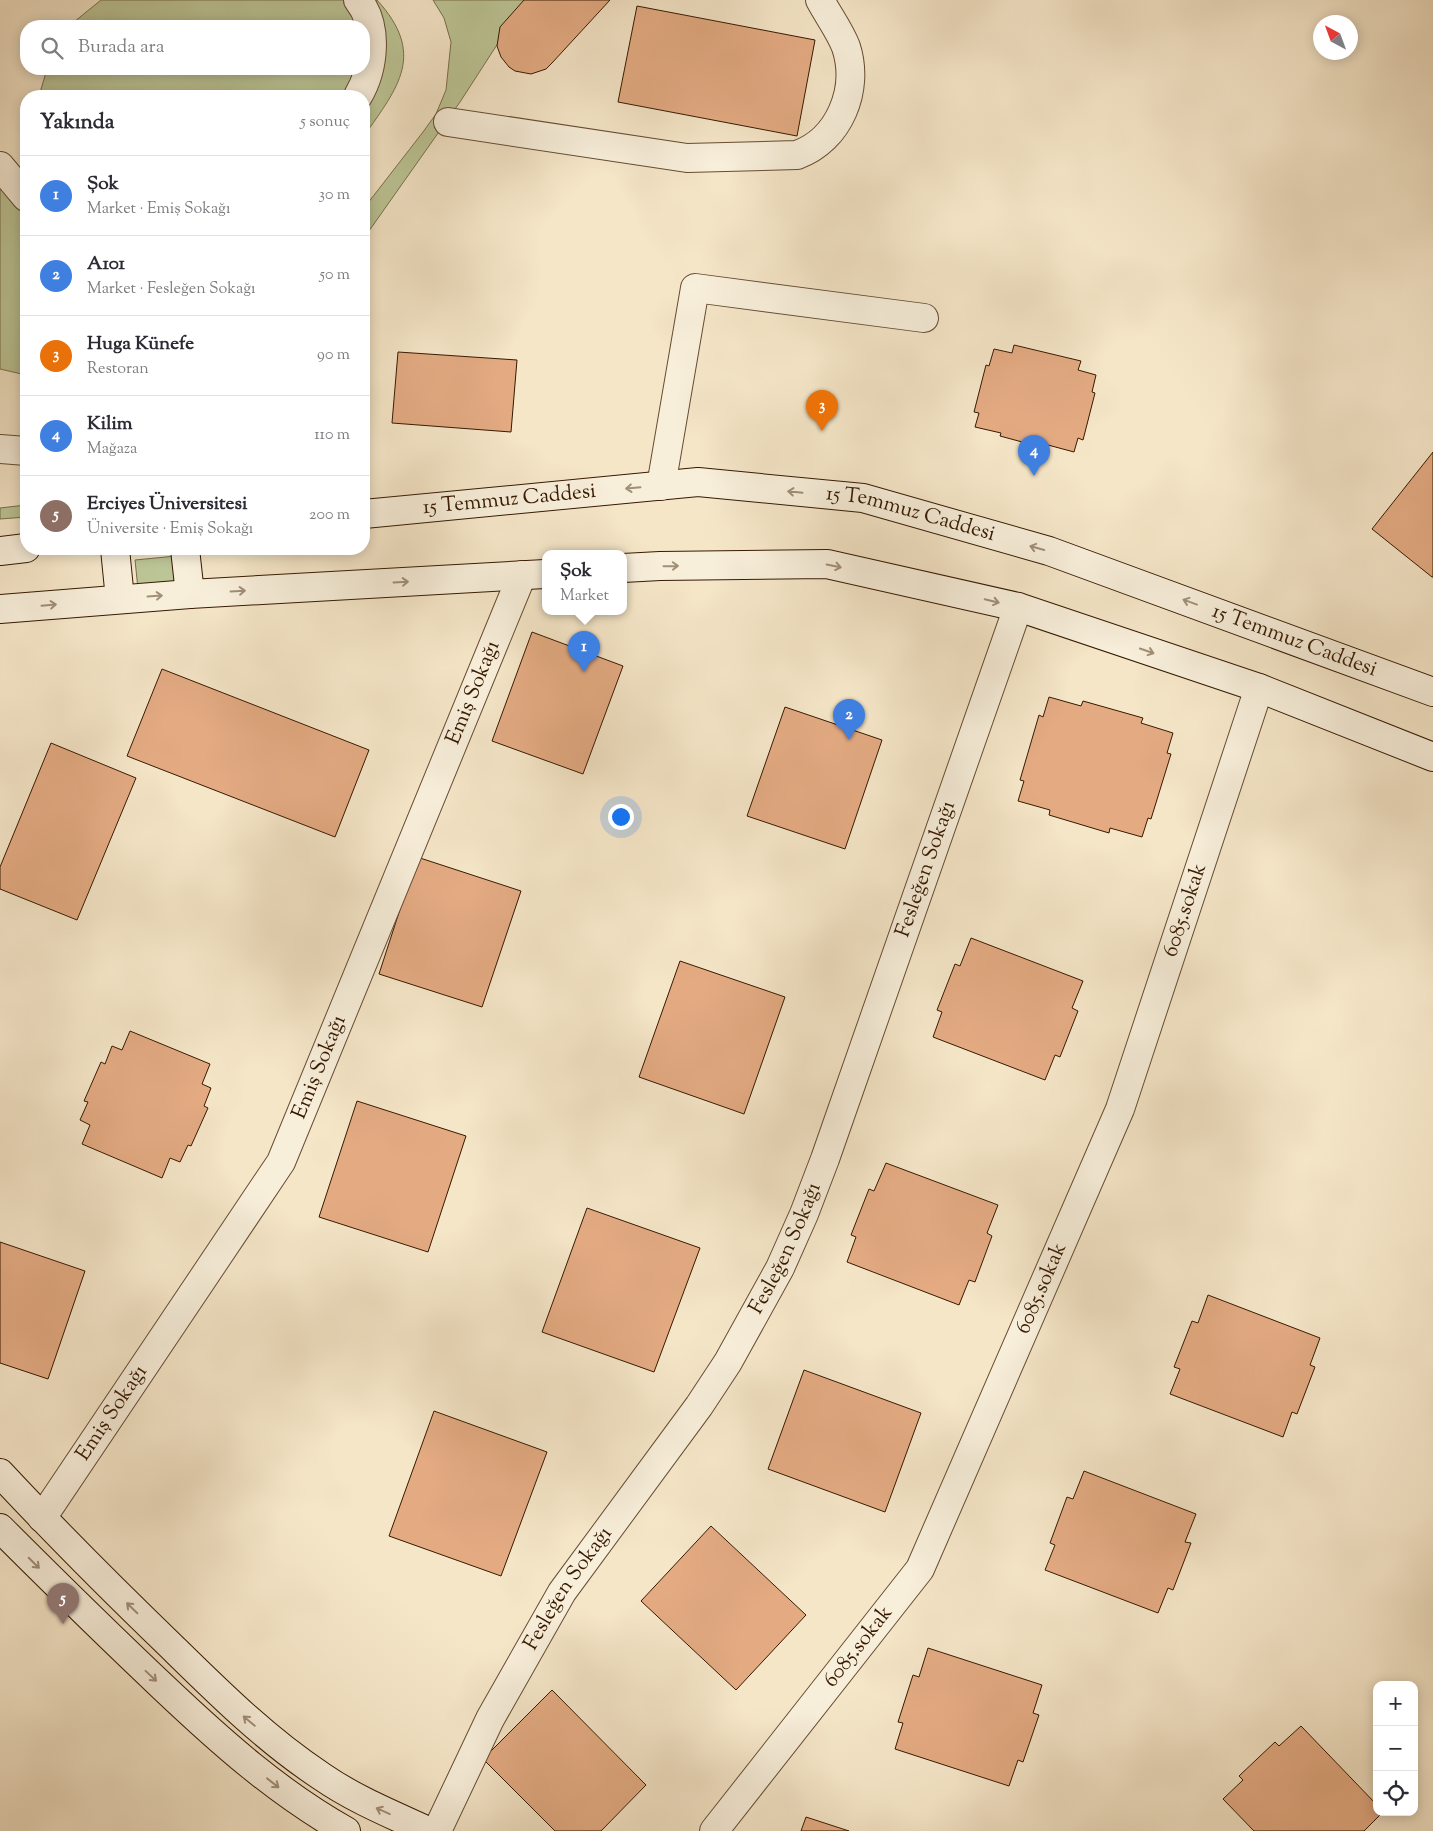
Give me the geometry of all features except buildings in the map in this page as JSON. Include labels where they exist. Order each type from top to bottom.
[{"type":"street","points":[[358,0],[363,6],[368,20]]},
{"type":"street","points":[[448,122],[686,158],[797,155],[808,151],[828,136],[837,123],[848,92],[849,77],[846,47],[820,0]]},
{"type":"street","points":[[370,29],[372,40],[370,54]]},
{"type":"street","points":[[361,90],[367,75]]},
{"type":"street","points":[[0,166],[20,190]]},
{"type":"street","points":[[661,486],[695,288],[924,318]]},
{"type":"street","points":[[0,449],[20,451]]},
{"type":"street","name":"15 Temmuz Caddesi","points":[[370,513],[698,482],[863,498],[1049,551],[1433,692]]},
{"type":"street","points":[[0,551],[20,549]]},
{"type":"street","points":[[116,555],[120,599]]},
{"type":"street","points":[[186,555],[190,594]]},
{"type":"street","points":[[627,568],[827,564],[1018,607],[1259,688],[1433,757]]},
{"type":"street","points":[[0,609],[190,594],[533,574]]},
{"type":"street","name":"Emiş Sokağı","points":[[42,1518],[281,1162],[533,574]]},
{"type":"street","name":"Fesleğen Sokağı","points":[[437,1831],[490,1719],[562,1592],[699,1406],[728,1362],[780,1268],[804,1214],[825,1159],[1018,607]]},
{"type":"street","name":"6085.sokak","points":[[714,1831],[920,1569],[1120,1109],[1259,688]]},
{"type":"street","points":[[0,1473],[42,1518],[240,1714],[283,1750],[360,1801],[428,1831]]},
{"type":"street","points":[[0,1528],[93,1622],[236,1754],[281,1789],[346,1831]]},
{"type":"green space","points":[[101,0],[377,0],[392,19],[401,37],[404,54],[402,70],[388,101],[370,127],[370,90],[41,90],[45,75],[370,75],[370,20],[76,20]]},
{"type":"green space","points":[[433,0],[526,0],[460,102],[370,230],[370,200],[436,114],[446,90],[451,42],[444,18]]},
{"type":"green space","points":[[0,171],[20,194],[20,374],[0,369]]},
{"type":"green space","points":[[20,506],[20,517],[0,519],[0,508]]},
{"type":"green space","points":[[176,556],[179,584],[138,589],[135,560]]},
{"type":"place","name":"Huga Künefe","points":[[822,431]]},
{"type":"place","name":"Kilim","points":[[1034,476]]},
{"type":"place","name":"Şok","points":[[584,672]]},
{"type":"place","name":"A101","points":[[849,740]]},
{"type":"place","name":"Erciyes Üniversitesi","points":[[63,1624]]}]
